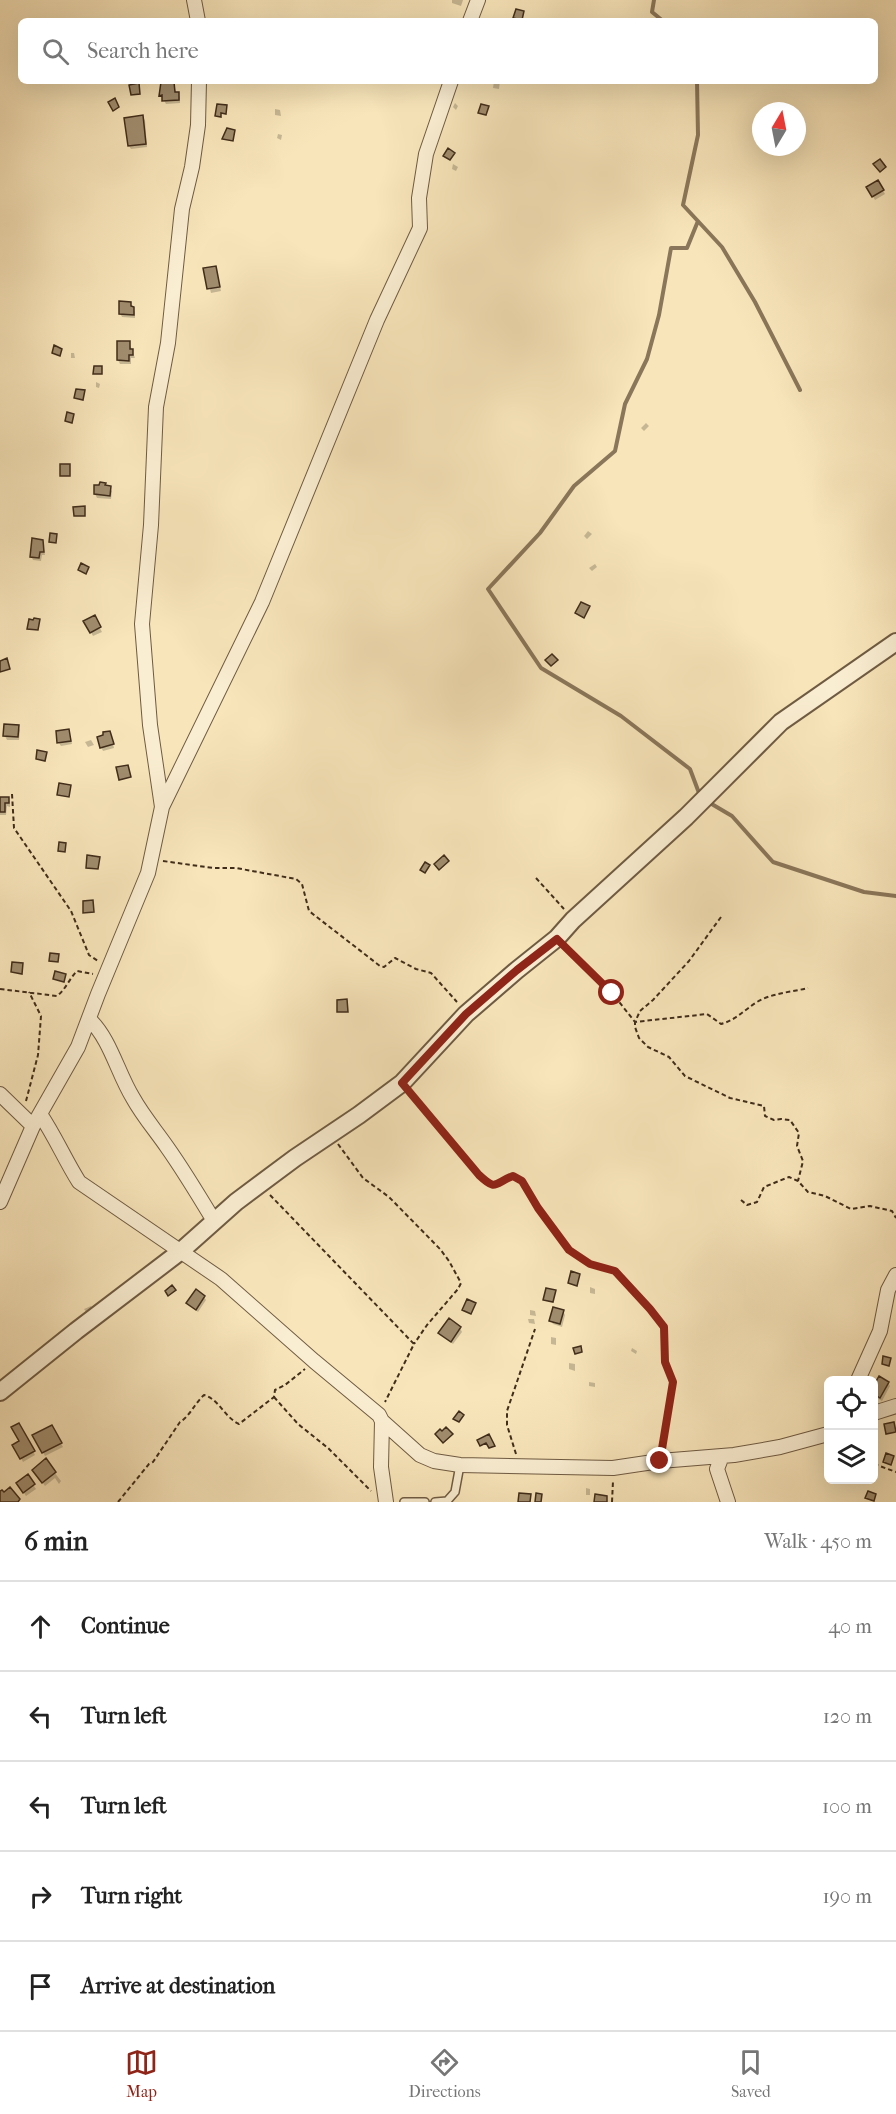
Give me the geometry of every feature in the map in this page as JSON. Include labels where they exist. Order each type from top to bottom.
[{"type":"street","points":[[194,0],[197,18]]},
{"type":"street","points":[[471,18],[478,0]]},
{"type":"street","points":[[162,807],[150,725],[142,624],[151,525],[156,407],[168,343],[182,209],[192,167],[198,125],[199,84]]},
{"type":"street","points":[[0,1203],[37,1120],[78,1047],[148,873],[162,807],[262,602],[377,320],[420,228],[419,198],[426,153],[450,84]]},
{"type":"street","points":[[0,1392],[181,1251],[260,1184],[402,1083],[466,1014],[557,939],[573,920],[686,817],[782,722],[896,642]]},
{"type":"street","points":[[89,1019],[107,1041],[117,1066],[146,1119],[214,1221]]},
{"type":"street","points":[[0,1094],[22,1115],[37,1120],[54,1135],[80,1182],[222,1279],[420,1455],[434,1461],[460,1465],[613,1468],[780,1447],[824,1434]]},
{"type":"street","points":[[860,1376],[880,1331],[888,1290],[896,1275]]},
{"type":"street","points":[[878,1411],[896,1406]]},
{"type":"street","points":[[381,1418],[381,1499]]},
{"type":"street","points":[[722,1456],[717,1469],[728,1502]]},
{"type":"lane","points":[[435,1502],[447,1501],[455,1492],[460,1465]]},
{"type":"lane","points":[[404,1502],[425,1502]]},
{"type":"path","points":[[12,794],[14,828],[71,911],[89,955],[101,963],[105,977]]},
{"type":"path","points":[[151,861],[236,868],[296,879],[302,884],[309,911],[324,924],[380,966],[384,967],[395,958],[416,969],[431,973],[466,1014]]},
{"type":"path","points":[[536,878],[573,920]]},
{"type":"path","points":[[635,1022],[640,1011],[689,961],[721,917]]},
{"type":"path","points":[[557,939],[612,993],[635,1022],[639,1038],[648,1047],[669,1057],[685,1076],[730,1098],[764,1106],[765,1116],[774,1120],[790,1120],[799,1134],[797,1146],[803,1161],[798,1181]]},
{"type":"path","points":[[0,989],[57,996],[64,991],[68,981],[77,971],[105,977]]},
{"type":"path","points":[[635,1022],[707,1014],[721,1024],[733,1021],[758,1001],[808,988]]},
{"type":"path","points":[[22,1115],[38,1055],[41,1016],[28,992]]},
{"type":"path","points":[[402,1083],[490,1186],[496,1186],[513,1176],[522,1181],[538,1208],[569,1250],[590,1264],[615,1271],[664,1327],[665,1362],[673,1382],[660,1461]]},
{"type":"path","points":[[329,1135],[344,1151],[363,1178],[389,1197],[440,1249],[461,1283],[414,1344],[381,1418]]},
{"type":"path","points":[[741,1200],[747,1205],[757,1202],[764,1187],[789,1177],[798,1181],[808,1192],[825,1196],[851,1209],[870,1206],[892,1211],[896,1218]]},
{"type":"path","points":[[260,1184],[414,1344]]},
{"type":"path","points":[[515,1466],[516,1452],[507,1425],[507,1411],[535,1329]]},
{"type":"path","points":[[118,1502],[153,1462],[180,1422],[204,1395],[216,1401],[233,1422],[239,1424],[273,1397],[275,1390],[285,1385],[314,1361]]},
{"type":"path","points":[[273,1397],[297,1424],[328,1448],[381,1499]]},
{"type":"path","points":[[878,1466],[896,1472]]},
{"type":"path","points":[[612,1502],[613,1468]]},
{"type":"building","points":[[516,9],[524,11],[522,18],[513,18]]},
{"type":"building","points":[[139,84],[140,94],[131,95],[129,85]]},
{"type":"building","points":[[161,84],[174,84],[175,92],[179,92],[179,100],[162,101],[162,95],[159,96]]},
{"type":"building","points":[[115,98],[119,107],[113,111],[108,102]]},
{"type":"building","points":[[217,104],[227,105],[226,114],[221,113],[221,117],[215,116]]},
{"type":"building","points":[[481,104],[489,106],[486,115],[478,113]]},
{"type":"building","points":[[143,115],[146,144],[128,146],[124,118]]},
{"type":"building","points":[[227,128],[235,130],[233,141],[222,139]]},
{"type":"building","points":[[448,148],[455,153],[450,160],[443,156]]},
{"type":"building","points":[[880,159],[886,167],[880,172],[873,164]]},
{"type":"building","points":[[878,180],[884,190],[872,197],[866,187]]},
{"type":"building","points":[[216,266],[220,287],[207,289],[203,268]]},
{"type":"building","points":[[119,301],[131,302],[134,315],[119,314]]},
{"type":"building","points":[[117,341],[130,341],[133,355],[129,355],[129,361],[117,360]]},
{"type":"building","points":[[54,345],[62,349],[60,356],[52,353]]},
{"type":"building","points":[[94,366],[102,366],[102,374],[93,374]]},
{"type":"building","points":[[76,389],[85,390],[83,400],[74,398]]},
{"type":"building","points":[[67,412],[74,414],[72,423],[65,421]]},
{"type":"building","points":[[60,464],[70,464],[70,476],[60,476]]},
{"type":"building","points":[[100,482],[111,486],[110,496],[94,494],[94,485],[99,485]]},
{"type":"building","points":[[85,506],[85,516],[74,516],[73,507]]},
{"type":"building","points":[[50,533],[57,534],[56,543],[49,542]]},
{"type":"building","points":[[32,538],[43,540],[44,552],[40,552],[39,558],[30,557]]},
{"type":"building","points":[[81,563],[89,567],[86,574],[78,570]]},
{"type":"building","points":[[581,602],[590,606],[584,618],[575,613]]},
{"type":"building","points":[[95,615],[101,627],[90,633],[83,621]]},
{"type":"building","points":[[29,619],[40,619],[38,630],[27,629]]},
{"type":"building","points":[[552,654],[558,660],[551,666],[545,660]]},
{"type":"building","points":[[7,658],[10,669],[0,672],[0,661]]},
{"type":"building","points":[[4,724],[19,725],[18,737],[3,736]]},
{"type":"building","points":[[69,729],[71,741],[57,743],[56,731]]},
{"type":"building","points":[[110,731],[114,744],[100,748],[97,737],[103,735],[103,732]]},
{"type":"building","points":[[37,750],[47,752],[45,761],[36,759]]},
{"type":"building","points":[[128,765],[131,777],[119,780],[116,767]]},
{"type":"building","points":[[59,783],[71,785],[69,797],[57,795]]},
{"type":"building","points":[[0,797],[9,797],[9,803],[5,803],[5,812],[0,812]]},
{"type":"building","points":[[59,842],[66,843],[65,852],[58,851]]},
{"type":"building","points":[[87,855],[100,857],[98,869],[86,868]]},
{"type":"building","points":[[444,855],[449,861],[439,870],[434,864]]},
{"type":"building","points":[[425,862],[430,865],[425,873],[420,870]]},
{"type":"building","points":[[93,900],[94,912],[83,913],[83,901]]},
{"type":"building","points":[[50,953],[59,954],[58,962],[49,961]]},
{"type":"building","points":[[12,962],[23,963],[22,974],[11,972]]},
{"type":"building","points":[[55,971],[66,974],[64,982],[53,979]]},
{"type":"building","points":[[347,999],[348,1012],[337,1012],[337,1000]]},
{"type":"building","points":[[571,1271],[580,1274],[577,1286],[568,1283]]},
{"type":"building","points":[[172,1285],[176,1290],[168,1296],[165,1291]]},
{"type":"building","points":[[546,1288],[556,1290],[553,1302],[543,1300]]},
{"type":"building","points":[[196,1289],[205,1296],[196,1310],[186,1303]]},
{"type":"building","points":[[467,1299],[476,1303],[471,1314],[462,1310]]},
{"type":"building","points":[[553,1307],[564,1310],[560,1324],[549,1321]]},
{"type":"building","points":[[449,1318],[461,1327],[451,1342],[438,1333]]},
{"type":"building","points":[[581,1346],[582,1352],[575,1354],[573,1348]]},
{"type":"building","points":[[883,1356],[891,1358],[889,1366],[882,1364]]},
{"type":"building","points":[[879,1376],[889,1382],[880,1398],[878,1397]]},
{"type":"building","points":[[459,1411],[464,1415],[459,1422],[453,1419]]},
{"type":"building","points":[[894,1422],[896,1432],[886,1434],[884,1424]]},
{"type":"building","points":[[19,1423],[35,1451],[20,1459],[12,1445],[19,1441],[11,1427]]},
{"type":"building","points":[[52,1425],[62,1443],[42,1453],[32,1435]]},
{"type":"building","points":[[446,1427],[453,1434],[443,1443],[435,1434]]},
{"type":"building","points":[[489,1434],[495,1446],[489,1448],[486,1443],[480,1446],[477,1440]]},
{"type":"building","points":[[886,1453],[894,1456],[891,1465],[883,1462]]},
{"type":"building","points":[[46,1458],[56,1472],[42,1483],[32,1470]]},
{"type":"building","points":[[28,1474],[35,1484],[23,1493],[16,1483]]},
{"type":"building","points":[[10,1487],[20,1499],[18,1502],[0,1502],[0,1491],[4,1492]]},
{"type":"building","points":[[868,1491],[876,1494],[874,1501],[865,1498]]},
{"type":"building","points":[[519,1493],[531,1494],[530,1502],[518,1502]]},
{"type":"building","points":[[536,1493],[542,1494],[541,1502],[535,1502]]},
{"type":"building","points":[[595,1494],[607,1496],[607,1502],[594,1502]]},
{"type":"waterway","points":[[654,0],[652,12],[659,18]]},
{"type":"waterway","points":[[697,84],[698,135],[683,205],[722,247],[755,302],[800,390]]},
{"type":"waterway","points":[[698,221],[687,248],[671,248],[659,315],[647,359],[625,404],[615,451],[574,486],[540,533],[488,589],[541,668],[621,716],[690,769],[699,793]]},
{"type":"waterway","points":[[710,803],[732,816],[773,862],[864,892],[896,896]]},
{"type":"route","points":[[612,993],[557,939],[466,1014],[402,1083],[490,1186],[496,1186],[513,1176],[522,1181],[538,1208],[569,1250],[590,1264],[615,1271],[664,1327],[665,1362],[673,1382],[660,1461]]}]
